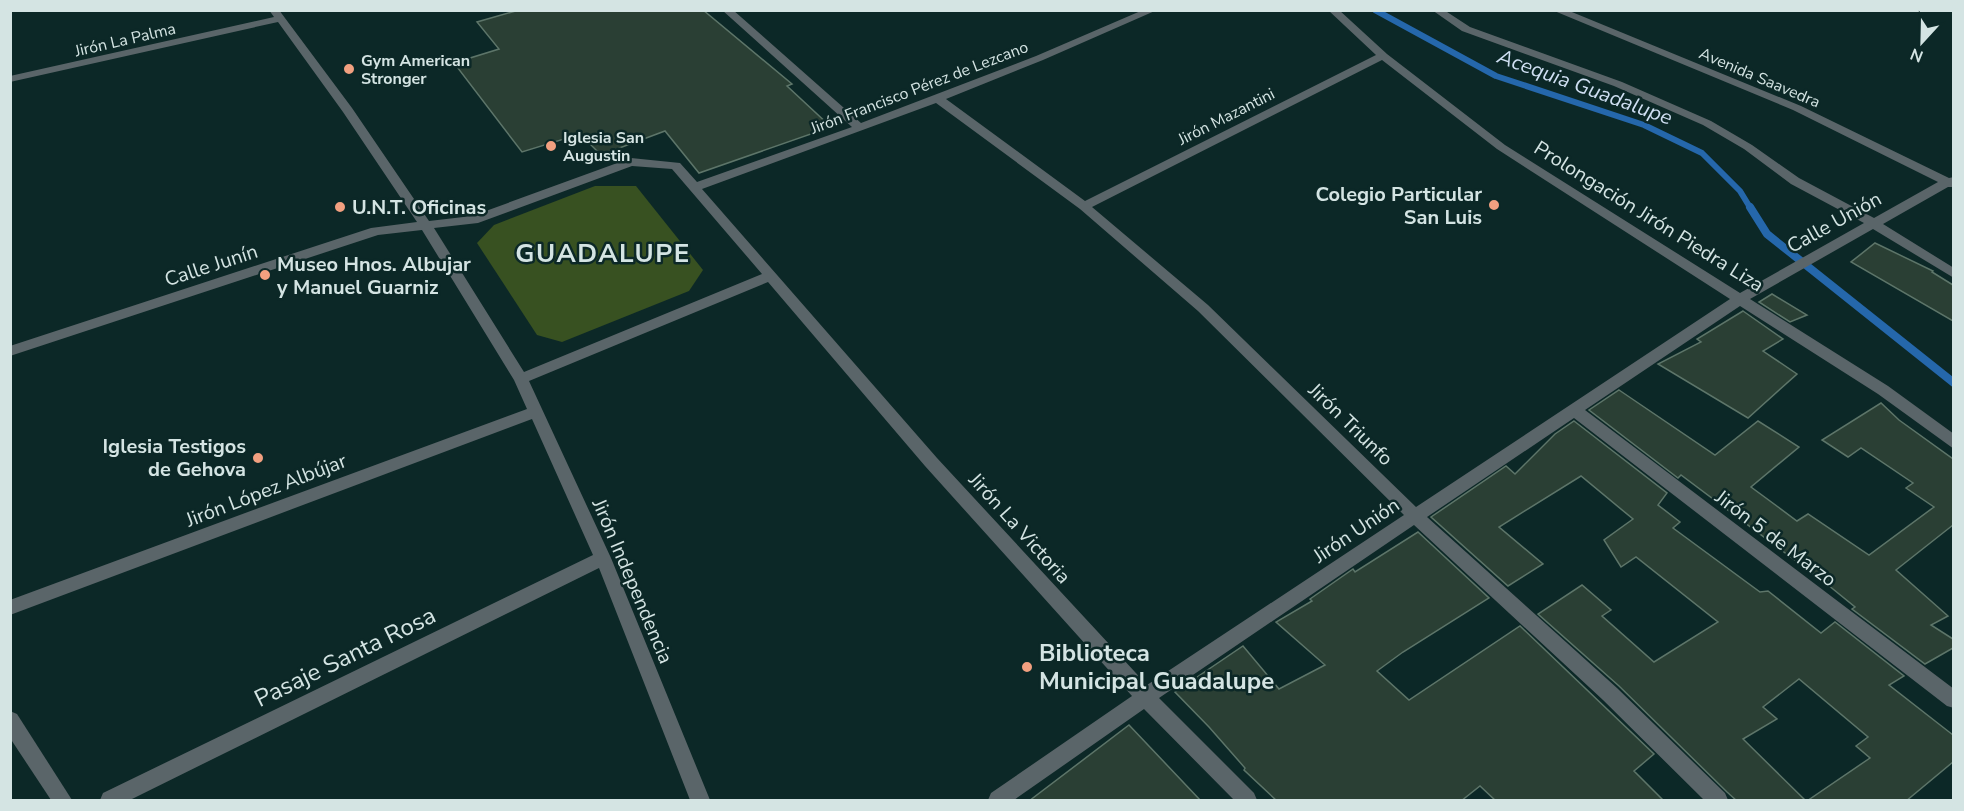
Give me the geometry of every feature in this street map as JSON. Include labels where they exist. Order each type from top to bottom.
[{"type":"street","points":[[727,10],[860,128]]},
{"type":"street","name":"Jirón Francisco Pérez de Lezcano","points":[[695,187],[860,128],[1072,46],[1152,10]]},
{"type":"street","name":"Prolongación Jirón Piedra Liza","points":[[1333,10],[1383,56],[1501,147],[1883,390],[1953,443]]},
{"type":"street","points":[[1437,10],[1466,29],[1618,84],[1707,123],[1749,147],[1795,181],[1873,223],[1953,274]]},
{"type":"street","name":"Avenida Saavedra","points":[[1557,10],[1797,108],[1951,182]]},
{"type":"street","name":"Jirón La Palma","points":[[10,79],[277,15]]},
{"type":"street","name":"Jirón Independencia","points":[[277,15],[348,110],[426,226],[521,379],[603,558],[700,801]]},
{"type":"street","name":"Jirón Mazantini","points":[[1084,206],[1383,56]]},
{"type":"street","name":"Jirón Triunfo","points":[[937,98],[1084,206],[1203,308],[1415,516],[1610,694],[1718,801]]},
{"type":"street","name":"Calle Junín","points":[[10,351],[376,231],[474,220],[631,162],[676,166],[695,187]]},
{"type":"street","name":"Calle Unión","points":[[1740,298],[1817,253],[1951,182]]},
{"type":"street","name":"Jirón La Victoria","points":[[695,187],[931,462],[1145,697],[1247,801]]},
{"type":"street","points":[[521,379],[772,275]]},
{"type":"street","name":"Jirón Unión","points":[[998,801],[1145,697],[1740,298]]},
{"type":"street","name":"Jirón 5 de Marzo","points":[[1573,409],[1953,700]]},
{"type":"street","name":"Jirón López Albújar","points":[[10,608],[537,411]]},
{"type":"street","name":"Pasaje Santa Rosa","points":[[110,801],[603,558]]},
{"type":"street","points":[[10,720],[62,801]]},
{"type":"green space","points":[[595,186],[636,186],[703,270],[689,291],[562,342],[537,335],[477,243],[494,225]]},
{"type":"building","points":[[519,10],[703,10],[792,84],[787,86],[831,127],[699,173],[665,131],[601,155],[580,134],[522,152],[454,63],[499,49],[477,22]]},
{"type":"building","points":[[1875,243],[1933,271],[1953,285],[1953,321],[1851,262]]},
{"type":"building","points":[[1772,294],[1807,315],[1790,322],[1759,302]]},
{"type":"building","points":[[1743,311],[1783,339],[1763,351],[1797,374],[1748,418],[1658,364],[1701,342],[1697,339]]},
{"type":"building","points":[[1619,390],[1715,455],[1758,421],[1799,447],[1751,487],[1797,521],[1808,514],[1869,555],[1934,507],[1906,488],[1913,483],[1861,448],[1848,457],[1822,440],[1881,403],[1899,420],[1953,459],[1953,525],[1896,570],[1948,616],[1931,625],[1953,639],[1953,648],[1925,664],[1852,609],[1855,607],[1828,585],[1681,475],[1678,478],[1589,410]]},
{"type":"building","points":[[1574,421],[1667,493],[1658,505],[1680,522],[1673,528],[1760,592],[1768,591],[1821,633],[1835,622],[1904,676],[1889,685],[1953,735],[1953,762],[1906,801],[1807,801],[1870,758],[1856,746],[1868,737],[1799,679],[1763,707],[1777,719],[1743,739],[1806,801],[1737,801],[1619,686],[1538,614],[1582,585],[1611,610],[1602,616],[1654,662],[1718,622],[1636,557],[1621,567],[1604,540],[1633,519],[1581,476],[1499,527],[1543,564],[1508,586],[1431,517],[1506,466],[1515,474],[1555,434]]},
{"type":"building","points":[[1418,532],[1489,598],[1377,671],[1409,700],[1520,626],[1654,754],[1634,771],[1664,801],[1496,801],[1480,786],[1461,801],[1277,801],[1244,770],[1245,768],[1209,727],[1175,692],[1243,646],[1279,689],[1325,665],[1276,622],[1312,601],[1310,599],[1353,569],[1355,572]]},
{"type":"building","points":[[1129,725],[1201,801],[1029,801]]},
{"type":"waterway","name":"Acequia Guadalupe","points":[[1375,10],[1496,76],[1644,125],[1702,153],[1740,191],[1751,209]]},
{"type":"waterway","name":"Acequia Guadalupe","points":[[1750,207],[1767,234],[1954,383]]},
{"type":"place","name":"Gym American Stronger","points":[[349,69]]},
{"type":"place","name":"Iglesia San Augustin","points":[[551,146]]},
{"type":"place","name":"Colegio Particular San Luis","points":[[1494,205]]},
{"type":"place","name":"U.N.T. Oficinas","points":[[340,207]]},
{"type":"place","name":"Museo Hnos. Albujar y Manuel Guarniz","points":[[265,275]]},
{"type":"place","name":"Iglesia Testigos de Gehova","points":[[258,458]]},
{"type":"place","name":"Biblioteca Municipal Guadalupe","points":[[1027,667]]},
{"type":"district","name":"GUADALUPE","points":[[603,253]]}]
